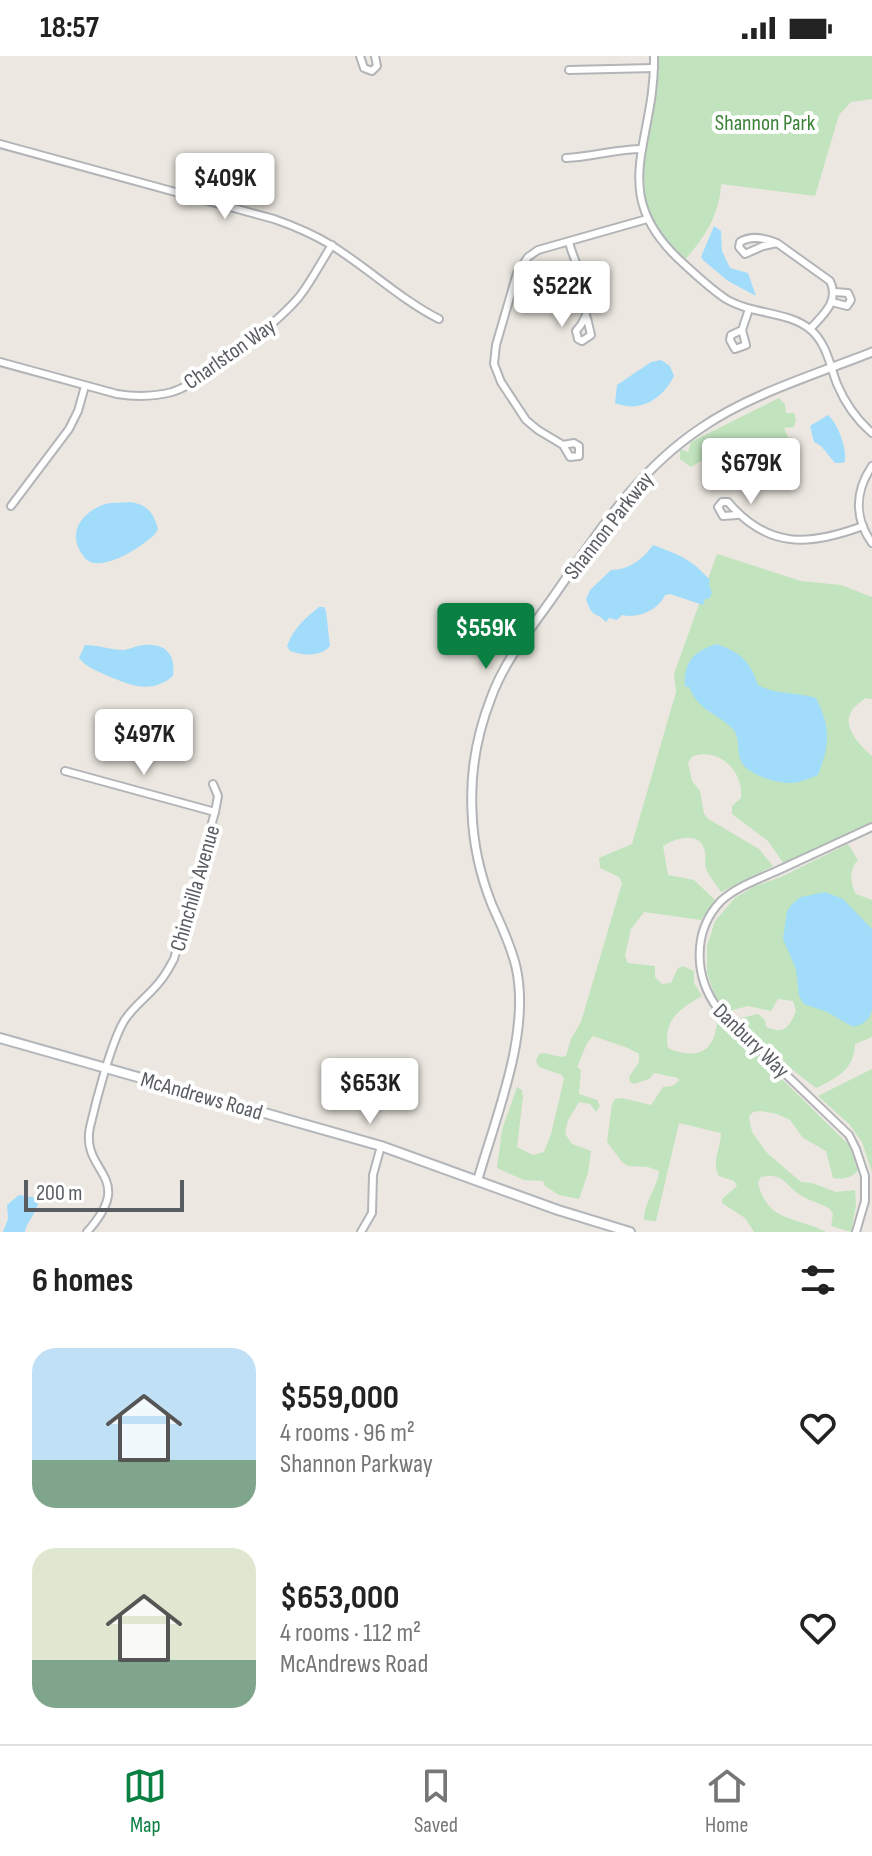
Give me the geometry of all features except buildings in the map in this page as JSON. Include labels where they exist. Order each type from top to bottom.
[{"type":"main road","name":"McAndrews Road","points":[[0,1038],[381,1146],[558,1210],[630,1232]]},
{"type":"street","points":[[360,56],[364,68],[372,71],[377,66],[375,56]]},
{"type":"street","points":[[654,56],[652,105],[642,149],[639,185],[647,219],[667,249],[709,287],[749,309],[793,319],[810,329],[820,341],[849,405],[872,433]]},
{"type":"street","points":[[569,70],[654,68]]},
{"type":"street","points":[[0,144],[303,229],[332,245],[413,305],[439,319]]},
{"type":"street","points":[[566,158],[620,149],[642,149]]},
{"type":"street","points":[[563,445],[526,420],[498,377],[494,358],[520,267],[538,250],[647,219]]},
{"type":"street","points":[[777,243],[745,254],[739,247],[740,242],[751,238],[777,243],[830,281],[834,292],[832,302],[810,329]]},
{"type":"street","points":[[569,242],[588,297],[587,318]]},
{"type":"street","name":"Charlston Way","points":[[0,362],[136,397],[174,391],[194,382],[277,320],[300,295],[332,245]]},
{"type":"street","points":[[832,302],[847,306],[851,300],[848,293],[834,292]]},
{"type":"street","points":[[742,330],[749,309]]},
{"type":"street","name":"Shannon Parkway","points":[[478,1179],[515,1048],[520,1016],[516,966],[483,877],[472,815],[473,771],[491,695],[508,661],[618,504],[670,450],[703,426],[738,407],[872,352]]},
{"type":"street","points":[[11,506],[69,429],[85,386]]},
{"type":"street","points":[[872,466],[863,481],[858,511],[872,543]]},
{"type":"street","points":[[737,515],[776,536],[799,541],[833,537],[863,526]]},
{"type":"street","points":[[65,771],[215,812]]},
{"type":"street","name":"Chinchilla Avenue","points":[[87,1232],[102,1215],[109,1197],[106,1176],[93,1154],[89,1131],[124,1022],[161,980],[174,959],[215,812],[218,796],[213,784]]},
{"type":"street","name":"Danbury Way","points":[[856,1232],[865,1201],[865,1176],[856,1149],[839,1124],[709,998],[701,975],[699,949],[707,922],[722,901],[744,886],[872,827]]},
{"type":"street","points":[[361,1232],[372,1213],[373,1175],[381,1146]]},
{"type":"green space","name":"Shannon Park","points":[[654,56],[872,56],[872,99],[851,102],[839,115],[815,196],[721,184],[709,226],[682,263],[647,219],[642,149]]},
{"type":"green space","points":[[779,398],[785,404],[786,413],[794,413],[796,419],[794,427],[784,428],[789,439],[783,454],[788,464],[785,473],[779,476],[764,473],[762,466],[753,462],[739,467],[736,462],[733,465],[712,466],[701,461],[691,467],[680,459],[680,449],[688,452],[691,442]]},
{"type":"green space","points":[[717,554],[801,581],[841,585],[872,597],[872,699],[865,698],[853,708],[849,724],[854,736],[872,756],[872,822],[784,864],[768,841],[732,814],[732,806],[741,798],[739,779],[734,771],[721,758],[703,754],[693,756],[688,762],[692,781],[700,791],[704,814],[759,849],[773,866],[721,892],[706,869],[705,852],[699,841],[687,838],[663,846],[668,875],[694,880],[715,900],[701,920],[644,912],[631,929],[625,956],[628,963],[655,966],[655,977],[662,984],[671,983],[678,968],[683,966],[694,971],[694,983],[702,996],[680,1011],[671,1022],[668,1048],[687,1053],[702,1051],[712,1041],[717,1022],[725,1023],[849,1145],[858,1170],[847,1178],[833,1178],[826,1151],[803,1138],[790,1120],[761,1111],[753,1112],[749,1117],[752,1132],[767,1153],[801,1182],[836,1192],[855,1190],[856,1205],[851,1232],[831,1226],[833,1214],[830,1209],[800,1195],[783,1180],[769,1176],[761,1177],[758,1183],[768,1205],[784,1216],[826,1232],[754,1232],[745,1218],[722,1203],[722,1199],[737,1186],[734,1181],[719,1176],[717,1171],[721,1133],[679,1123],[656,1221],[644,1220],[659,1171],[628,1166],[607,1142],[612,1104],[615,1099],[622,1098],[651,1105],[663,1087],[679,1081],[678,1078],[654,1073],[649,1079],[634,1084],[630,1082],[629,1077],[639,1062],[639,1054],[593,1036],[577,1067],[581,1070],[579,1094],[597,1100],[600,1106],[596,1112],[590,1104],[579,1102],[568,1120],[565,1134],[572,1144],[591,1151],[588,1173],[579,1199],[559,1195],[545,1186],[543,1181],[524,1180],[497,1168],[502,1130],[517,1087],[522,1090],[523,1097],[517,1147],[533,1155],[544,1152],[551,1134],[564,1079],[562,1075],[539,1067],[536,1061],[542,1053],[566,1056],[581,1022],[622,883],[619,877],[600,868],[599,858],[632,844],[676,692],[674,674]]},
{"type":"green space","points":[[848,844],[858,860],[852,872],[854,890],[856,894],[872,900],[872,1037],[855,1044],[848,1067],[843,1072],[816,1088],[739,1022],[741,1018],[758,1014],[765,1020],[766,1027],[782,1030],[796,1011],[793,1001],[778,999],[771,1011],[748,1006],[729,1011],[715,997],[707,973],[707,946],[715,921],[735,898]]},
{"type":"green space","points":[[872,1069],[872,1172],[862,1142],[849,1124],[818,1096]]},
{"type":"water","points":[[714,226],[721,231],[722,251],[730,268],[748,273],[756,296],[728,281],[701,257]]},
{"type":"water","points":[[661,360],[670,366],[674,376],[663,392],[641,405],[615,403],[617,385],[651,362]]},
{"type":"water","points":[[828,415],[841,437],[845,462],[835,463],[814,442],[810,426]]},
{"type":"water","points":[[130,502],[145,507],[152,514],[158,529],[155,534],[118,558],[101,563],[88,560],[77,543],[80,522],[97,507]]},
{"type":"water","points":[[653,545],[697,567],[710,580],[712,593],[709,599],[705,599],[703,605],[665,595],[658,605],[647,612],[634,616],[622,615],[617,620],[609,618],[606,622],[592,612],[586,599],[590,590],[611,570],[635,563]]},
{"type":"water","points":[[319,607],[324,607],[326,611],[330,646],[312,654],[290,651],[287,646],[293,634]]},
{"type":"water","points":[[717,644],[744,659],[758,685],[816,698],[827,736],[818,775],[797,782],[781,782],[758,775],[742,763],[738,740],[732,728],[703,706],[689,687],[685,687],[688,664],[696,654]]},
{"type":"water","points":[[85,645],[124,650],[141,645],[164,648],[173,662],[173,676],[148,687],[123,682],[94,670],[82,661],[79,658]]},
{"type":"water","points":[[825,892],[843,899],[872,929],[872,1010],[866,1022],[853,1027],[827,1012],[804,1004],[799,996],[796,969],[783,939],[787,911],[793,903],[801,897]]},
{"type":"water","points":[[19,1195],[38,1198],[35,1211],[25,1232],[3,1232],[8,1219],[7,1205]]}]
